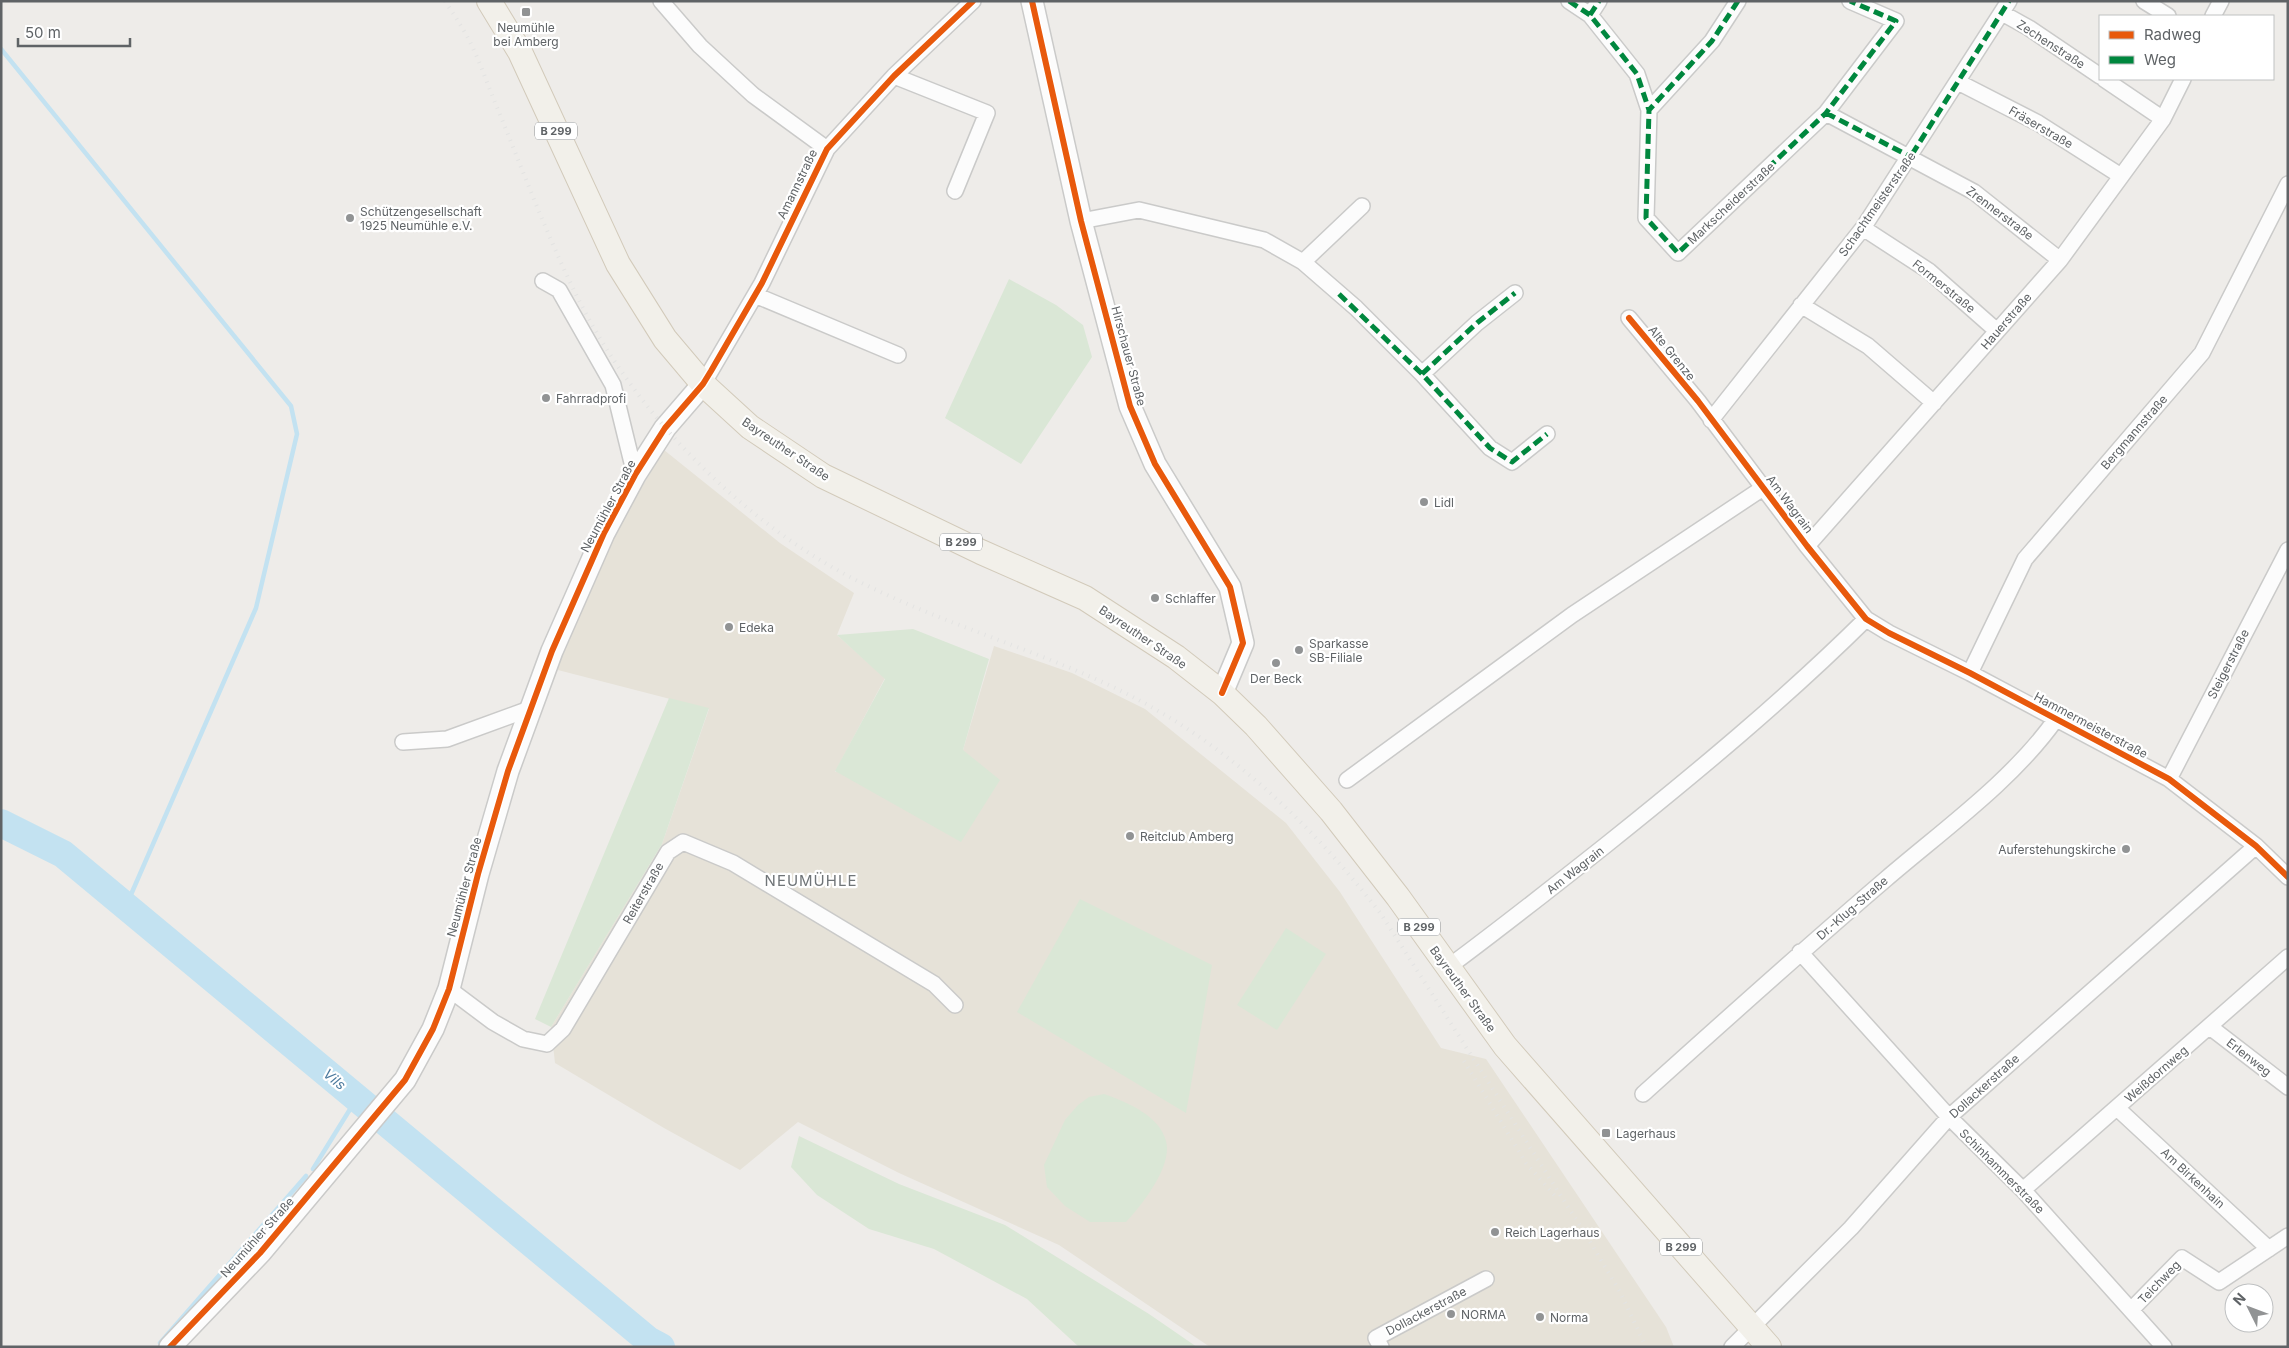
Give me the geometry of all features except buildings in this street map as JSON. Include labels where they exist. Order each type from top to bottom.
[{"type":"main road","name":"Bayreuther Straße","points":[[488,1],[520,52],[618,264],[665,339],[704,384],[750,427],[823,476],[981,552],[1085,598],[1176,657],[1222,693],[1256,726],[1331,812],[1398,897],[1447,968],[1505,1046],[1769,1347]]},
{"type":"street","points":[[661,1],[700,46],[753,95],[827,149]]},
{"type":"street","name":"Amannstraße","points":[[704,384],[755,295],[827,149],[894,76],[973,1]]},
{"type":"street","name":"Hirschauer Straße","points":[[1032,1],[1081,221],[1130,406],[1155,464],[1230,587],[1243,643],[1222,693]]},
{"type":"street","points":[[1569,1],[1590,15],[1637,74],[1649,110],[1712,41],[1738,1]]},
{"type":"street","points":[[1590,15],[1600,1]]},
{"type":"street","name":"Markscheiderstraße","points":[[1649,110],[1646,218],[1678,253],[1826,113],[1896,22],[1850,1]]},
{"type":"street","points":[[2144,1],[2166,15]]},
{"type":"street","points":[[2214,15],[2221,1]]},
{"type":"street","name":"Zechenstraße","points":[[2006,7],[2029,28],[2099,75]]},
{"type":"street","name":"Schachtmeisterstraße","points":[[1711,420],[1863,228],[1911,157],[2006,7]]},
{"type":"street","points":[[894,76],[987,113],[955,191]]},
{"type":"street","points":[[2105,80],[2163,119]]},
{"type":"street","name":"Hauerstraße","points":[[1807,546],[2060,260],[2163,119],[2182,80]]},
{"type":"street","name":"Fräserstraße","points":[[1958,82],[2038,123],[2121,176]]},
{"type":"street","points":[[1826,113],[1911,157]]},
{"type":"street","name":"Zrennerstraße","points":[[1911,157],[1974,192],[2060,260]]},
{"type":"street","name":"Bergmannstraße","points":[[1970,673],[2025,559],[2202,353],[2288,184]]},
{"type":"street","points":[[1303,262],[1362,206]]},
{"type":"street","points":[[1081,221],[1139,210],[1264,240],[1303,262],[1356,308],[1422,374],[1490,448],[1512,462],[1547,434]]},
{"type":"street","name":"Formerstraße","points":[[1863,228],[1929,271],[1997,331]]},
{"type":"street","name":"Neumühler Straße","points":[[543,281],[559,290],[613,385],[635,475]]},
{"type":"street","points":[[1422,374],[1477,323],[1515,293]]},
{"type":"street","points":[[755,295],[898,356]]},
{"type":"street","points":[[1801,305],[1868,346],[1934,402]]},
{"type":"street","name":"Alte Grenze","points":[[1629,318],[1698,401]]},
{"type":"street","name":"Neumühler Straße","points":[[170,1347],[260,1253],[405,1080],[433,1029],[449,989],[478,874],[508,771],[552,651],[592,560],[635,475],[665,428],[704,384]]},
{"type":"street","name":"Am Wagrain","points":[[1447,968],[1507,924],[1706,766],[1814,671],[1866,619],[1807,546],[1698,401]]},
{"type":"street","name":"Am Wagrain","points":[[1347,780],[1572,615],[1763,488]]},
{"type":"street","name":"Steigerstraße","points":[[2169,779],[2288,550]]},
{"type":"street","name":"Hammermeisterstraße","points":[[1866,619],[1889,633],[1970,673],[2169,779],[2256,846],[2288,877]]},
{"type":"street","points":[[403,742],[447,740],[532,708]]},
{"type":"street","name":"Dr.-Klug-Straße","points":[[1643,1094],[1800,952],[2004,777],[2039,742],[2056,718]]},
{"type":"street","name":"Reiterstraße","points":[[449,989],[493,1022],[523,1039],[546,1044],[563,1029],[668,852],[683,842],[733,863],[934,984],[955,1004]]},
{"type":"street","name":"Dollackerstraße","points":[[1732,1347],[1851,1228],[1949,1117],[2256,846]]},
{"type":"street","name":"Schinhammerstraße","points":[[1800,952],[1949,1117],[2023,1190],[2164,1347]]},
{"type":"street","name":"Weißdornweg","points":[[2023,1190],[2288,957]]},
{"type":"street","name":"Erlenweg","points":[[2210,1027],[2288,1087]]},
{"type":"street","name":"Am Birkenhain","points":[[2117,1108],[2269,1249]]},
{"type":"street","name":"Teichweg","points":[[2131,1310],[2182,1258],[2219,1282],[2288,1236]]},
{"type":"street","name":"Dollackerstraße","points":[[1381,1347],[1376,1338],[1486,1279]]},
{"type":"shaded area","points":[[664,450],[780,543],[854,593],[837,635],[885,678],[835,772],[963,750],[994,646],[1072,673],[1145,709],[1286,823],[1340,892],[1441,1048],[1486,1059],[1666,1327],[1674,1347],[1210,1347],[1059,1245],[899,1173],[798,1122],[740,1170],[664,1128],[555,1063],[551,1027],[662,844],[709,709],[554,669],[619,525]]},
{"type":"green space","points":[[1009,279],[1056,305],[1083,325],[1092,357],[1021,464],[945,418]]},
{"type":"green space","points":[[913,629],[989,659],[963,750],[1000,780],[961,842],[835,771],[885,679],[837,635]]},
{"type":"green space","points":[[669,698],[709,708],[662,844],[551,1027],[535,1019]]},
{"type":"green space","points":[[1080,899],[1212,965],[1186,1113],[1017,1012]]},
{"type":"green space","points":[[1286,928],[1326,954],[1277,1030],[1237,1005]]},
{"type":"green space","points":[[1104,1094],[1123,1101],[1150,1117],[1163,1132],[1166,1141],[1167,1151],[1161,1173],[1148,1195],[1126,1222],[1090,1222],[1065,1206],[1047,1187],[1044,1165],[1065,1120],[1078,1105],[1089,1097]]},
{"type":"green space","points":[[799,1136],[899,1184],[1005,1225],[1149,1314],[1197,1347],[1079,1347],[1027,1299],[934,1249],[869,1229],[817,1195],[791,1167]]},
{"type":"waterway","points":[[1,49],[291,406],[297,434],[256,608],[126,906]]},
{"type":"waterway","name":"Vils","points":[[1,823],[63,854],[648,1340],[661,1347]]},
{"type":"waterway","points":[[313,1169],[357,1098]]},
{"type":"waterway","points":[[160,1343],[306,1176]]},
{"type":"railway","points":[[445,1],[474,50],[542,219],[584,310],[600,338],[635,390],[675,439],[720,484],[753,512],[808,553],[894,598],[1071,668],[1142,702],[1182,725],[1220,751],[1289,810],[1352,878],[1381,914],[1586,1235],[1620,1292],[1646,1347]]},
{"type":"railway","points":[[1464,1061],[1526,1163],[1555,1196]]},
{"type":"marked path","points":[[1569,1],[1590,15],[1637,74],[1649,110]]},
{"type":"marked path","points":[[1590,15],[1599,1]]},
{"type":"marked path","points":[[1738,1],[1712,41],[1649,110],[1646,218],[1678,253],[1826,113],[1896,21],[1850,1]]},
{"type":"marked path","points":[[1904,167],[2009,1]]},
{"type":"marked path","points":[[1826,113],[1911,157]]},
{"type":"marked path","points":[[1422,374],[1477,323],[1515,293]]},
{"type":"marked path","points":[[1339,294],[1422,374],[1490,448],[1512,462],[1547,434]]},
{"type":"cycle path","points":[[170,1347],[260,1253],[405,1080],[433,1029],[449,989],[478,874],[508,771],[552,651],[604,533],[635,475],[665,428],[703,384],[711,371],[762,283],[827,149],[894,76],[973,1]]},
{"type":"cycle path","points":[[1032,1],[1081,221],[1130,406],[1155,464],[1230,587],[1243,643],[1222,693]]},
{"type":"cycle path","points":[[1629,318],[1698,401],[1807,546],[1866,619],[1889,633],[1970,673],[2169,779],[2256,846],[2288,877]]},
{"type":"place","name":"Neumühle bei Amberg","points":[[526,12]]},
{"type":"place","name":"Schützengesellschaft 1925 Neumühle e.V.","points":[[350,218]]},
{"type":"place","name":"Fahrradprofi","points":[[546,398]]},
{"type":"place","name":"Lidl","points":[[1424,502]]},
{"type":"place","name":"Schlaffer","points":[[1155,598]]},
{"type":"place","name":"Edeka","points":[[729,627]]},
{"type":"place","name":"Sparkasse SB-Filiale","points":[[1299,650]]},
{"type":"place","name":"Der Beck","points":[[1276,663]]},
{"type":"place","name":"Reitclub Amberg","points":[[1130,836]]},
{"type":"place","name":"Auferstehungskirche","points":[[2126,849]]},
{"type":"place","name":"Lagerhaus","points":[[1606,1133]]},
{"type":"place","name":"Reich Lagerhaus","points":[[1495,1232]]},
{"type":"place","name":"NORMA","points":[[1451,1314]]},
{"type":"place","name":"Norma","points":[[1540,1317]]},
{"type":"district","name":"NEUMÜHLE","points":[[811,880]]}]
